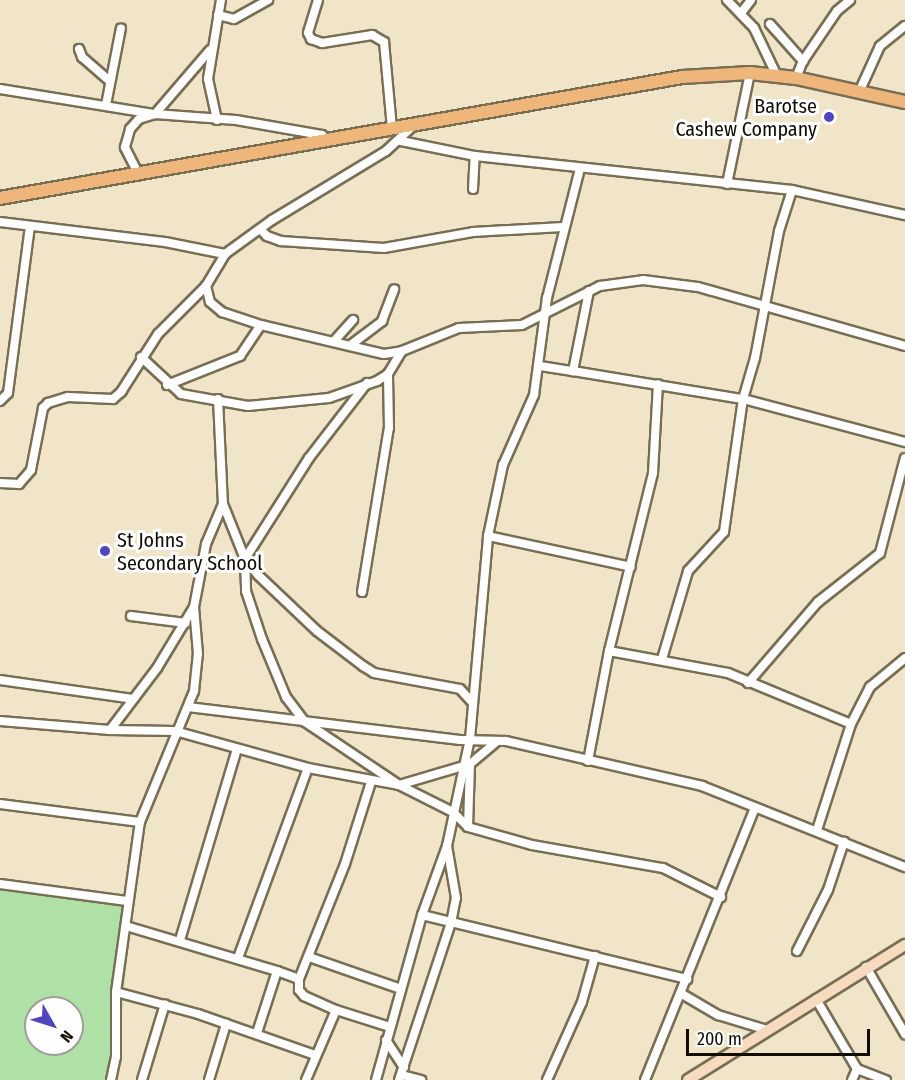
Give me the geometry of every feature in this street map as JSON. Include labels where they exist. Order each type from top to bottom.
[{"type":"main road","points":[[0,198],[139,175],[660,80],[750,73],[796,78],[860,90],[905,102]]},
{"type":"main road","points":[[688,1080],[764,1029],[905,945]]},
{"type":"street","points":[[217,120],[208,79],[210,50],[221,0]]},
{"type":"street","points":[[218,15],[234,19],[268,0]]},
{"type":"street","points":[[318,0],[308,33],[311,39],[322,43],[372,35],[384,42],[392,128]]},
{"type":"street","points":[[727,0],[741,13],[765,47],[777,76]]},
{"type":"street","points":[[741,13],[751,0]]},
{"type":"street","points":[[796,78],[803,61],[837,11],[850,0]]},
{"type":"street","points":[[770,24],[803,61]]},
{"type":"street","points":[[860,90],[880,46],[905,26]]},
{"type":"street","points":[[106,105],[121,28]]},
{"type":"street","points":[[79,49],[82,57],[111,81]]},
{"type":"street","points":[[139,175],[127,153],[127,138],[139,119],[155,114],[210,50]]},
{"type":"street","points":[[727,184],[750,73]]},
{"type":"street","points":[[0,88],[155,114],[322,135],[328,140]]},
{"type":"street","points":[[0,483],[19,484],[31,470],[43,408],[48,403],[68,397],[113,399],[121,392],[141,357],[158,334],[206,286],[225,254],[260,229],[401,141],[415,123]]},
{"type":"street","points":[[401,141],[475,156],[792,190],[905,215]]},
{"type":"street","points":[[472,189],[475,156]]},
{"type":"street","points":[[376,1080],[422,915],[447,846],[453,812],[466,766],[488,536],[503,465],[531,404],[540,366],[546,314],[563,227],[580,169]]},
{"type":"street","points":[[662,659],[688,571],[724,532],[743,399],[755,358],[779,231],[792,190]]},
{"type":"street","points":[[0,222],[165,242],[225,254]]},
{"type":"street","points":[[0,401],[8,393],[30,226]]},
{"type":"street","points":[[260,229],[267,236],[281,241],[384,248],[473,232],[563,227]]},
{"type":"street","points":[[206,286],[210,302],[222,312],[261,325],[352,344],[384,354],[402,351],[459,328],[511,328],[546,314],[589,291],[623,282],[664,281],[764,305],[905,346]]},
{"type":"street","points":[[352,344],[382,321],[394,289]]},
{"type":"street","points":[[573,371],[589,291]]},
{"type":"street","points":[[335,340],[353,320]]},
{"type":"street","points":[[167,384],[240,356],[261,325]]},
{"type":"street","points":[[362,592],[389,428],[388,374],[402,351]]},
{"type":"street","points":[[141,357],[167,384],[181,394],[248,406],[319,401],[388,374]]},
{"type":"street","points":[[540,366],[743,399],[905,442]]},
{"type":"street","points":[[245,559],[309,458],[367,383]]},
{"type":"street","points":[[588,761],[609,651],[653,473],[658,384]]},
{"type":"street","points":[[218,399],[223,504],[245,559],[246,591],[262,639],[286,697],[305,722],[399,785],[453,812],[468,827],[532,845],[663,868],[721,897]]},
{"type":"street","points":[[748,683],[818,602],[880,553],[905,458]]},
{"type":"street","points":[[111,1080],[116,1057],[116,992],[126,926],[127,901],[140,822],[175,731],[188,706],[198,654],[194,607],[206,544],[223,504]]},
{"type":"street","points":[[488,536],[631,567]]},
{"type":"street","points":[[245,559],[293,610],[374,673],[460,689],[472,702]]},
{"type":"street","points":[[110,730],[186,623],[194,607]]},
{"type":"street","points":[[131,616],[186,623]]},
{"type":"street","points":[[609,651],[728,673],[851,724]]},
{"type":"street","points":[[817,830],[851,724],[870,687],[905,658]]},
{"type":"street","points":[[0,680],[133,699]]},
{"type":"street","points":[[188,706],[305,722],[497,741],[702,786],[905,867]]},
{"type":"street","points":[[0,721],[110,730],[175,731],[308,768],[371,782],[399,785],[466,766],[497,741]]},
{"type":"street","points":[[180,940],[237,749]]},
{"type":"street","points":[[466,766],[468,827]]},
{"type":"street","points":[[238,958],[308,768]]},
{"type":"street","points":[[371,782],[309,957],[299,979],[304,996],[336,1010],[390,1027]]},
{"type":"street","points":[[0,804],[140,822]]},
{"type":"street","points":[[645,1080],[682,994],[755,808]]},
{"type":"street","points":[[797,951],[828,890],[844,842]]},
{"type":"street","points":[[401,1074],[451,923],[456,898],[447,846]]},
{"type":"street","points":[[0,884],[127,901]]},
{"type":"street","points":[[422,915],[687,979]]},
{"type":"street","points":[[126,926],[180,940],[299,979]]},
{"type":"street","points":[[547,1080],[582,1002],[595,956]]},
{"type":"street","points":[[309,957],[401,989]]},
{"type":"street","points":[[866,967],[905,1034]]},
{"type":"street","points":[[257,1033],[277,971]]},
{"type":"street","points":[[116,992],[165,1004],[257,1033],[315,1055]]},
{"type":"street","points":[[682,994],[718,1015],[764,1029]]},
{"type":"street","points":[[816,999],[856,1069],[886,1080]]},
{"type":"street","points":[[142,1080],[165,1004]]},
{"type":"street","points":[[306,1080],[336,1010]]},
{"type":"street","points":[[209,1080],[226,1024]]},
{"type":"street","points":[[386,1040],[401,1074],[421,1080]]},
{"type":"street","points":[[852,1080],[856,1069]]},
{"type":"green space","points":[[0,888],[132,901],[116,1080],[0,1080]]},
{"type":"place","name":"Barotse Cashew Company","points":[[829,117]]},
{"type":"place","name":"St Johns Secondary School","points":[[105,551]]}]
